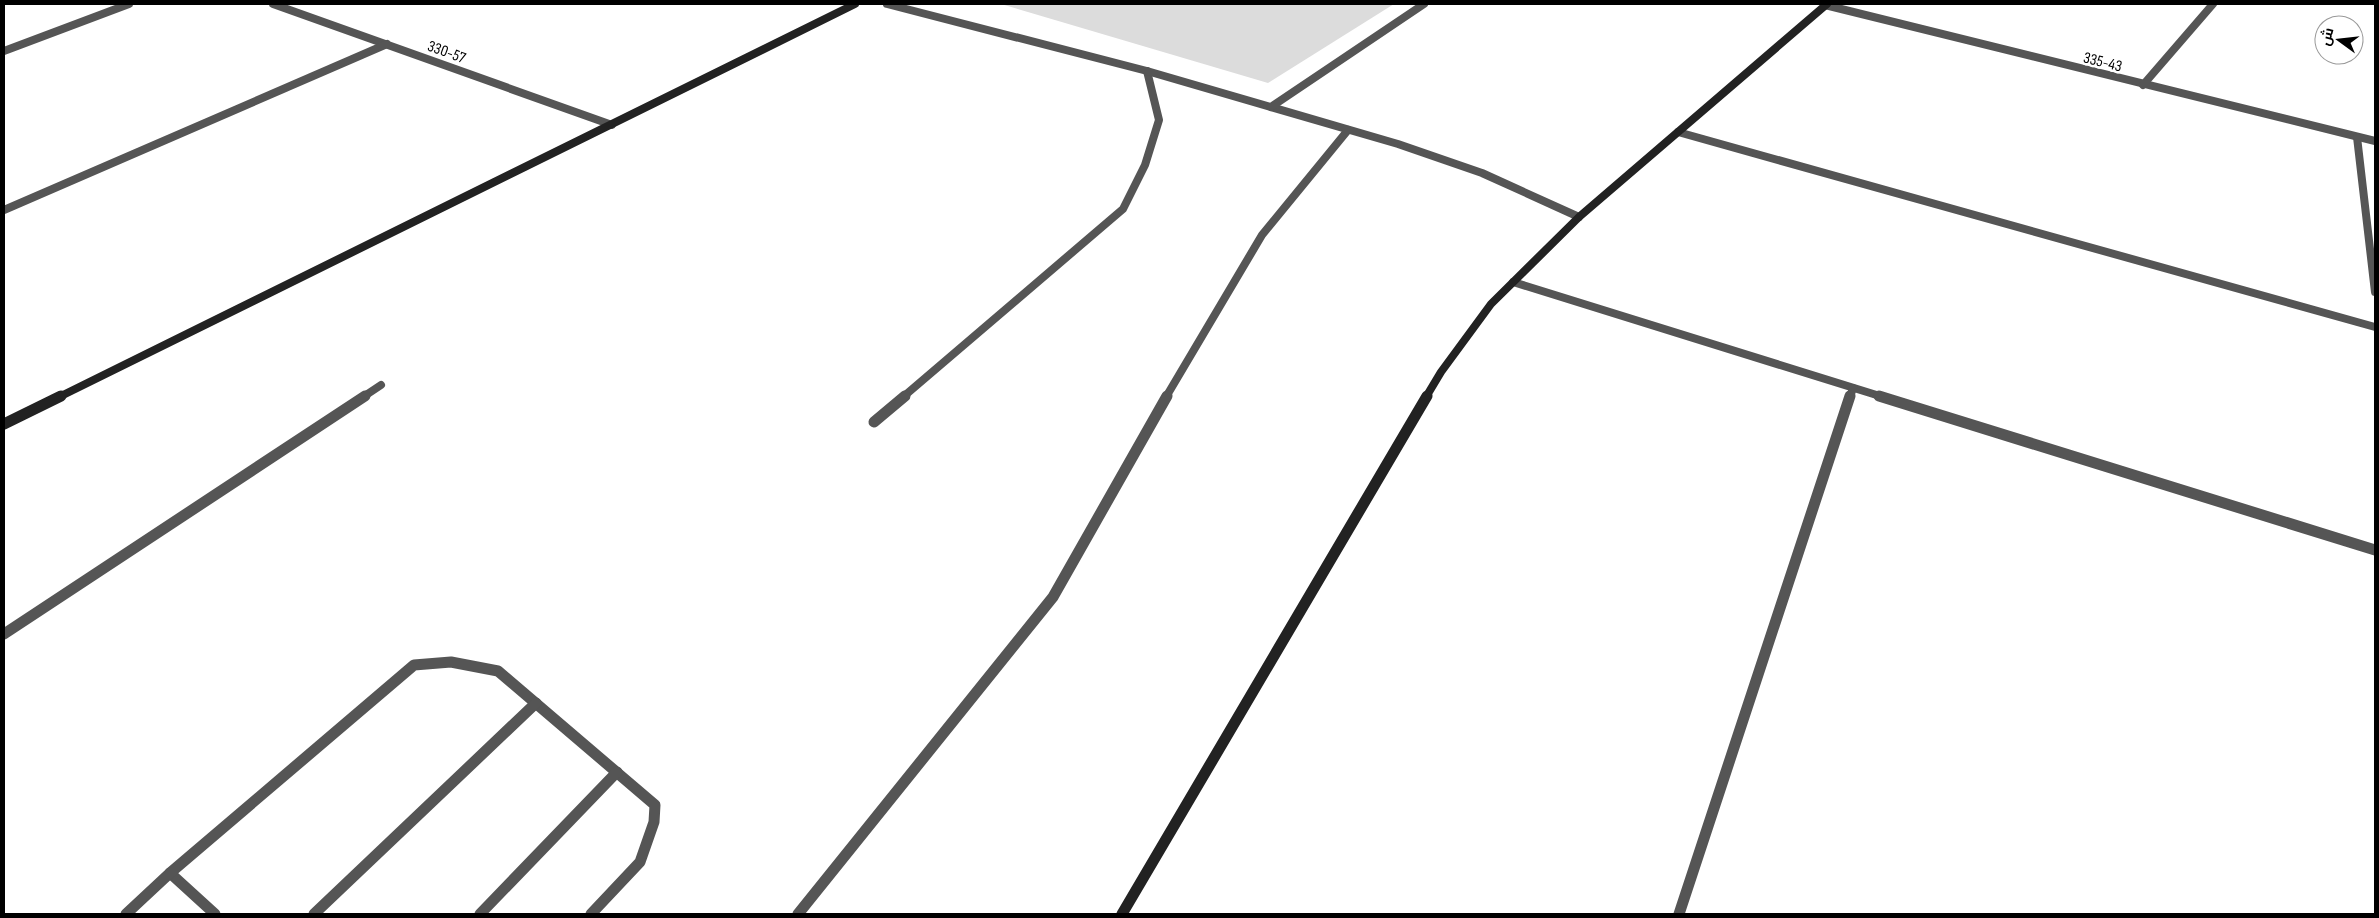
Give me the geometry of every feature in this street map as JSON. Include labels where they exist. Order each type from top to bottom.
[{"type":"street","points":[[4,51],[129,4]]},
{"type":"street","name":"330-57","points":[[273,4],[612,125]]},
{"type":"street","points":[[4,424],[855,4]]},
{"type":"street","points":[[887,4],[1147,71],[1348,130],[1482,173],[1579,217]]},
{"type":"street","points":[[1271,107],[1424,4]]},
{"type":"street","points":[[2143,85],[2213,4]]},
{"type":"street","points":[[1122,914],[1441,372],[1491,304],[1579,217],[1826,5]]},
{"type":"street","name":"335-43","points":[[1826,5],[2375,141]]},
{"type":"street","points":[[4,210],[387,44]]},
{"type":"street","points":[[874,422],[1123,209],[1145,166],[1159,120],[1147,71]]},
{"type":"street","points":[[798,914],[1053,597],[1164,401],[1262,235],[1348,130]]},
{"type":"street","points":[[1678,132],[2375,327]]},
{"type":"street","points":[[2357,137],[2375,292]]},
{"type":"street","points":[[1513,282],[2375,550]]},
{"type":"street","points":[[4,634],[381,385]]},
{"type":"street","points":[[1679,914],[1854,388]]},
{"type":"street","points":[[126,914],[170,873],[414,666],[451,662],[498,671],[655,804],[654,822],[640,862],[591,914]]},
{"type":"street","points":[[314,914],[536,703]]},
{"type":"street","points":[[480,914],[618,772]]},
{"type":"street","points":[[170,873],[215,914]]},
{"type":"shaded area","points":[[1001,4],[1394,4],[1268,83]]}]
